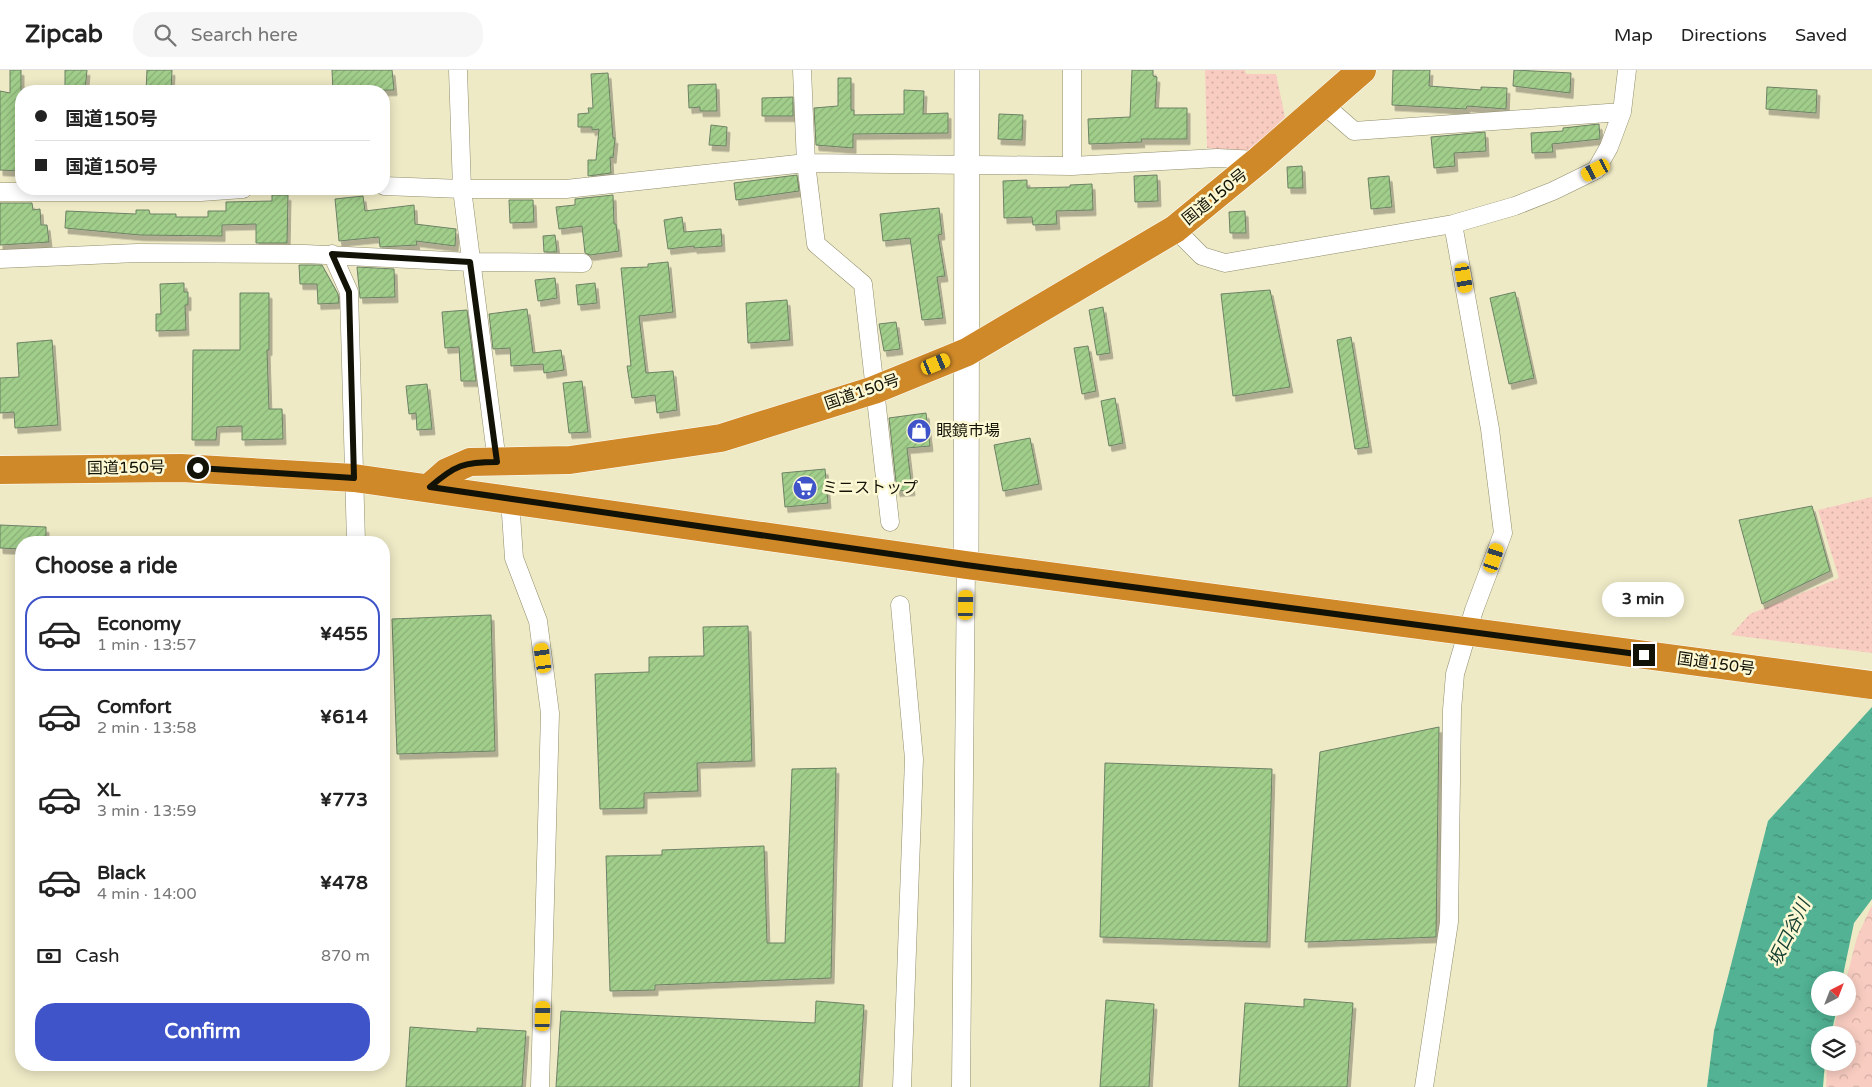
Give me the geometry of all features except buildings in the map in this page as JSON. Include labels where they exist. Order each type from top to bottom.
[{"type":"highway","name":"国道150号","points":[[430,487],[447,472],[470,462],[570,460],[720,438],[874,390],[968,352],[1175,229],[1259,160],[1362,70]]},
{"type":"highway","name":"国道150号","points":[[0,470],[182,468],[354,478],[430,487],[966,565],[1865,684]]},
{"type":"street","points":[[458,70],[462,189],[497,462]]},
{"type":"street","points":[[802,70],[806,162],[816,244],[863,284],[890,522]]},
{"type":"street","points":[[961,1087],[968,352],[967,70]]},
{"type":"street","points":[[1072,70],[1072,166]]},
{"type":"street","points":[[1175,229],[1202,256],[1226,263],[1453,224],[1523,203],[1596,170],[1609,147],[1622,112],[1627,70]]},
{"type":"street","points":[[1323,104],[1354,131],[1622,112]]},
{"type":"street","points":[[390,186],[462,189],[566,189],[806,162],[1072,166],[1217,158],[1259,160]]},
{"type":"street","points":[[0,192],[15,192]]},
{"type":"street","points":[[1424,1087],[1449,922],[1452,710],[1455,674],[1468,631],[1503,533],[1490,430],[1453,224]]},
{"type":"street","points":[[0,259],[136,253],[332,254],[470,262],[583,263]]},
{"type":"street","points":[[332,254],[349,292],[356,536]]},
{"type":"street","points":[[510,499],[514,558],[538,621],[550,713],[540,1087]]},
{"type":"street","points":[[900,605],[914,760],[902,1087]]},
{"type":"green space","points":[[1205,70],[1245,70],[1246,74],[1276,74],[1285,117],[1248,153],[1207,148]]},
{"type":"green space","points":[[1872,497],[1872,653],[1731,635],[1750,614],[1839,578],[1818,510]]},
{"type":"green space","points":[[1872,905],[1872,1087],[1826,1087],[1827,1071],[1856,1071],[1856,1026],[1834,1026],[1837,1016],[1856,1016],[1856,971],[1848,971],[1857,937]]},
{"type":"water","name":"坂口谷川","points":[[1872,707],[1872,899],[1854,923],[1844,971],[1811,971],[1811,1016],[1835,1016],[1833,1026],[1811,1026],[1811,1071],[1824,1071],[1823,1087],[1707,1087],[1714,1031],[1768,821]]},
{"type":"place","name":"眼鏡市場","points":[[919,431]]},
{"type":"place","name":"ミニストップ","points":[[805,488]]},
{"type":"route","points":[[198,468],[354,478],[349,292],[332,254],[470,262],[497,462],[470,462],[447,472],[430,487],[966,565],[1644,655]]}]
